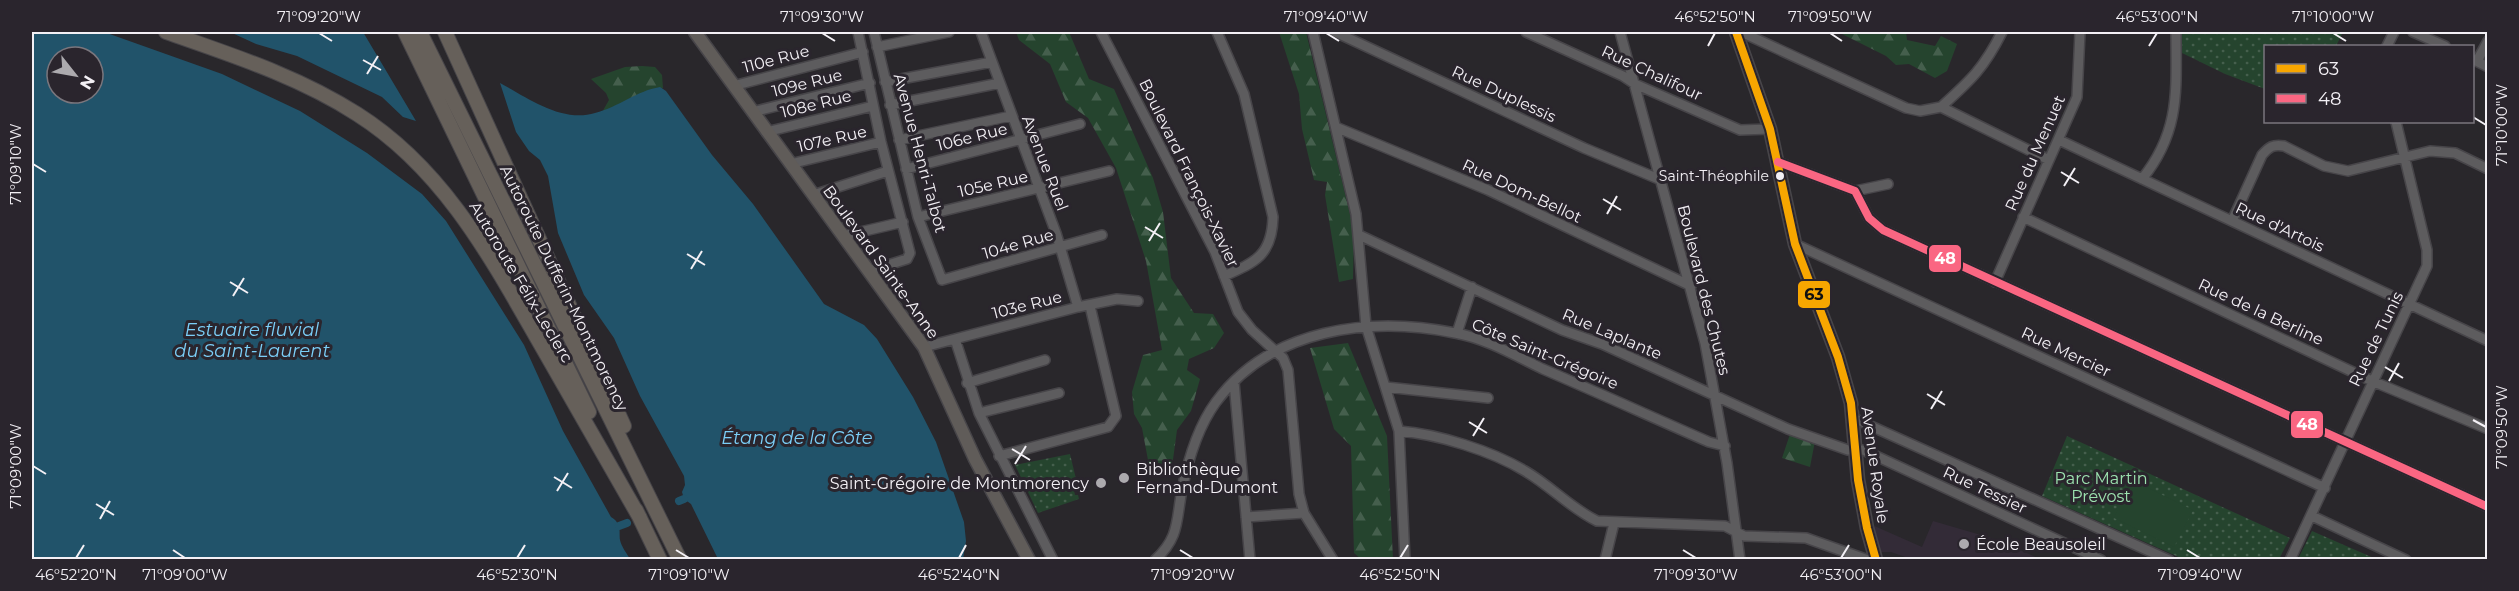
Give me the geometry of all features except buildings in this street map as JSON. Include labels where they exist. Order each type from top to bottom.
[{"type":"highway","name":"Autoroute Félix-Leclerc","points":[[166,32],[279,73],[325,95],[366,120],[417,162],[450,198],[492,260],[640,518]]},
{"type":"highway","name":"Autoroute Dufferin-Montmorency","points":[[405,32],[660,560]]},
{"type":"highway","name":"Autoroute Dufferin-Montmorency","points":[[420,32],[682,560]]},
{"type":"highway","points":[[445,32],[682,560]]},
{"type":"main road","name":"Boulevard Sainte-Anne","points":[[695,32],[924,347],[975,459],[1029,560]]},
{"type":"main road","name":"Avenue Royale","points":[[1736,32],[1770,129],[1795,244],[1839,357],[1853,418],[1858,480],[1876,560]]},
{"type":"street","points":[[858,32],[881,142],[910,256],[869,271]]},
{"type":"street","name":"Avenue Henri-Talbot","points":[[873,32],[918,217],[942,280]]},
{"type":"street","points":[[877,47],[949,32]]},
{"type":"street","name":"Avenue Ruel","points":[[981,32],[1060,248],[1078,307]]},
{"type":"street","name":"Boulevard François-Xavier","points":[[1101,32],[1215,252],[1246,322],[1284,358],[1288,370],[1299,494],[1304,513]]},
{"type":"street","points":[[1217,32],[1244,94],[1273,217],[1272,236],[1266,251],[1251,264],[1224,276]]},
{"type":"street","points":[[1313,32],[1338,128],[1359,235],[1366,326],[1399,431],[1405,560]]},
{"type":"street","name":"Rue Duplessis","points":[[1335,32],[1584,148],[1661,180]]},
{"type":"street","name":"Rue Chalifour","points":[[1526,32],[1623,76],[1635,84],[1740,130],[1770,129]]},
{"type":"street","name":"Boulevard des Chutes","points":[[1620,32],[1691,286],[1725,446],[1740,560]]},
{"type":"street","points":[[1741,32],[1906,108],[1920,111],[1941,107],[1982,68],[2002,32]]},
{"type":"street","name":"Rue du Menuet","points":[[1995,282],[2077,97],[2080,32]]},
{"type":"street","points":[[2142,179],[2150,169],[2173,121],[2176,32]]},
{"type":"street","points":[[2413,32],[2443,45]]},
{"type":"street","points":[[2487,41],[2475,60],[2487,67]]},
{"type":"street","name":"110e Rue","points":[[733,86],[863,51]]},
{"type":"street","points":[[885,82],[992,62]]},
{"type":"street","name":"109e Rue","points":[[752,112],[870,83]]},
{"type":"street","points":[[890,105],[1000,83]]},
{"type":"street","name":"108e Rue","points":[[766,132],[873,106]]},
{"type":"street","points":[[1941,107],[2049,160]]},
{"type":"street","points":[[899,140],[1011,116]]},
{"type":"street","name":"Rue de Tunis","points":[[2290,560],[2427,266],[2427,250],[2396,123]]},
{"type":"street","name":"106e Rue","points":[[906,169],[1080,124]]},
{"type":"street","name":"Rue Dom-Bellot","points":[[1338,128],[1488,190],[1691,286]]},
{"type":"street","name":"Rue d'Artois","points":[[2059,140],[2487,341]]},
{"type":"street","name":"107e Rue","points":[[790,164],[881,142]]},
{"type":"street","points":[[2232,221],[2262,155],[2269,147],[2276,145],[2336,170],[2349,171],[2430,151],[2455,153],[2487,169]]},
{"type":"street","points":[[1778,162],[1855,191],[1888,184]]},
{"type":"street","points":[[813,195],[888,171]]},
{"type":"street","name":"105e Rue","points":[[918,217],[1109,171]]},
{"type":"street","points":[[1855,191],[1869,218],[1883,230],[2487,507]]},
{"type":"street","name":"Rue de la Berline","points":[[2023,217],[2372,381],[2487,429]]},
{"type":"street","points":[[843,236],[903,222]]},
{"type":"street","name":"104e Rue","points":[[942,280],[1102,235]]},
{"type":"street","name":"Rue Laplante","points":[[1359,235],[1562,330],[1602,344],[1788,429],[1848,450],[1857,450]]},
{"type":"street","name":"Rue Mercier","points":[[1795,244],[2325,488]]},
{"type":"street","points":[[1457,333],[1472,287]]},
{"type":"street","name":"103e Rue","points":[[924,347],[1078,307],[1117,299],[1138,301]]},
{"type":"street","points":[[999,456],[1101,429],[1113,423],[1116,416],[1090,306]]},
{"type":"street","name":"Côte Saint-Grégoire","points":[[1155,560],[1164,551],[1179,523],[1181,493],[1201,426],[1216,401],[1234,382],[1276,351],[1311,336],[1366,326],[1409,327],[1457,333],[1709,442],[1725,446]]},
{"type":"street","points":[[955,339],[967,383],[979,413],[1053,560]]},
{"type":"street","points":[[967,383],[1045,360]]},
{"type":"street","points":[[1234,382],[1250,560]]},
{"type":"street","points":[[1386,387],[1488,398]]},
{"type":"street","points":[[979,413],[1059,393]]},
{"type":"street","points":[[1853,418],[2169,560]]},
{"type":"street","points":[[1399,431],[1422,433],[1491,455],[1525,471],[1583,514],[1597,521],[1725,526],[1744,536],[1806,538],[1868,560]]},
{"type":"street","name":"Rue Tessier","points":[[1857,450],[1863,450],[2101,560]]},
{"type":"street","points":[[1246,517],[1304,513],[1333,560]]},
{"type":"street","points":[[2312,516],[2406,560]]},
{"type":"street","points":[[1605,560],[1614,523]]},
{"type":"shaded area","name":"École Beausoleil","points":[[1933,521],[1998,540],[2040,559],[1911,559],[1891,552],[1878,552],[1870,524],[1922,547]]},
{"type":"green space","points":[[1016,32],[1069,32],[1089,79],[1114,89],[1153,178],[1163,212],[1171,278],[1194,313],[1213,314],[1224,333],[1214,348],[1189,359],[1187,370],[1200,379],[1191,411],[1177,430],[1172,467],[1151,476],[1142,428],[1134,414],[1132,392],[1143,355],[1162,350],[1146,261],[1116,168],[1088,118],[1066,102],[1050,64],[1019,40]]},
{"type":"green space","points":[[1279,32],[1306,32],[1354,231],[1353,279],[1339,282],[1325,195],[1327,182],[1314,180],[1302,129],[1299,94]]},
{"type":"green space","points":[[1838,32],[1906,32],[1907,40],[1935,46],[1941,36],[1957,44],[1947,71],[1935,78],[1909,64],[1896,65],[1886,56]]},
{"type":"green space","points":[[2182,32],[2343,32],[2336,45],[2264,45],[2264,89],[2225,74],[2182,53]]},
{"type":"green space","points":[[625,67],[655,67],[662,75],[663,88],[601,114],[609,100],[606,93],[591,79]]},
{"type":"green space","points":[[1348,343],[1387,436],[1393,559],[1361,559],[1354,553],[1351,446],[1334,429],[1310,348]]},
{"type":"green space","points":[[1791,431],[1815,441],[1810,467],[1782,458]]},
{"type":"green space","name":"Parc Martin Prévost","points":[[2067,436],[2290,538],[2279,559],[2183,559],[2042,496]]},
{"type":"green space","points":[[1070,454],[1076,479],[1072,481],[1075,495],[1078,495],[1079,499],[1038,513],[1015,465]]},
{"type":"green space","points":[[2132,480],[2193,510],[2174,547],[2114,518]]},
{"type":"green space","points":[[2312,531],[2376,559],[2298,559]]},
{"type":"water","name":"Estuaire fluvial du Saint-Laurent","points":[[32,32],[104,32],[222,74],[300,111],[367,153],[422,194],[446,221],[524,345],[563,431],[611,517],[618,525],[621,542],[630,559],[32,559]]},
{"type":"water","points":[[230,32],[363,32],[416,121],[403,117],[382,97],[297,56],[256,44]]},
{"type":"water","name":"Étang de la Côte","points":[[500,83],[534,102],[570,115],[595,113],[651,89],[660,87],[666,91],[712,155],[753,204],[824,304],[864,325],[877,339],[913,397],[936,442],[964,522],[966,541],[963,559],[718,559],[691,504],[684,499],[682,492],[685,485],[684,476],[640,396],[614,338],[584,295],[558,233],[548,176],[540,160],[529,151],[516,132]]},
{"type":"waterway","points":[[679,501],[684,499]]},
{"type":"waterway","points":[[619,526],[627,523]]},
{"type":"transit line","name":"63","points":[[1736,32],[1770,129],[1795,244],[1838,357],[1851,403],[1858,480],[1876,560]]},
{"type":"transit line","name":"48","points":[[1778,162],[1855,191],[1869,218],[1883,230],[2488,507]]},
{"type":"place","name":"Saint-Théophile","points":[[1780,176]]},
{"type":"place","name":"Bibliothèque Fernand-Dumont","points":[[1124,478]]},
{"type":"place","name":"Saint-Grégoire de Montmorency","points":[[1101,483]]},
{"type":"place","name":"École Beausoleil","points":[[1964,544]]}]
